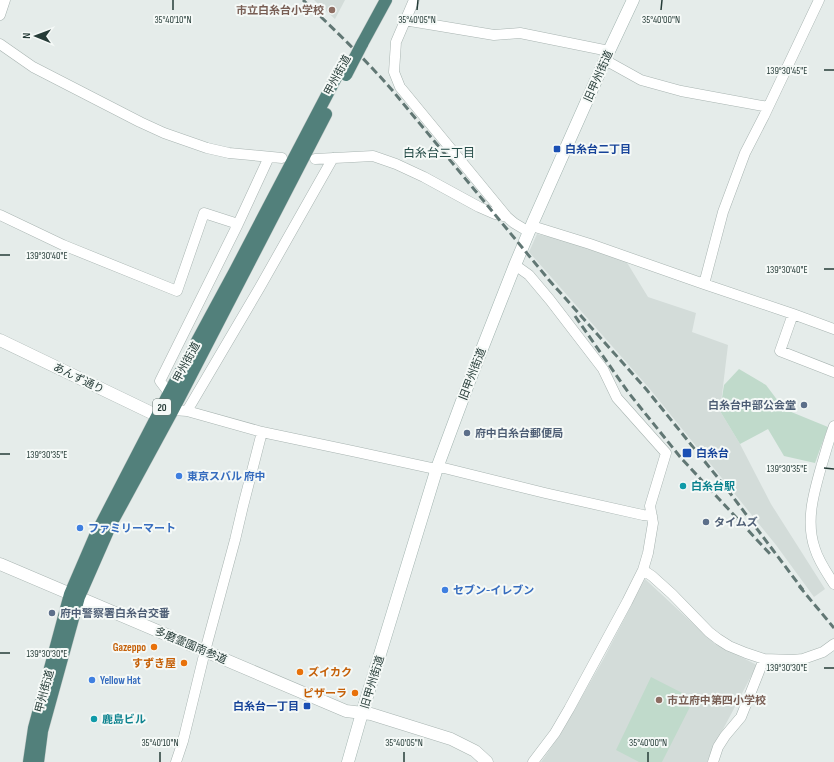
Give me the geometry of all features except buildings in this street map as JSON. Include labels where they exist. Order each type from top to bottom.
[{"type":"highway","name":"甲州街道","points":[[161,420],[173,410],[358,43],[376,0]]},
{"type":"highway","name":"甲州街道","points":[[358,43],[386,0]]},
{"type":"highway","name":"甲州街道","points":[[29,762],[34,728],[74,596],[144,464],[161,420],[169,393],[343,73]]},
{"type":"highway","name":"甲州街道","points":[[38,762],[42,731],[74,596]]},
{"type":"main road","name":"旧甲州街道","points":[[348,762],[437,468],[469,382],[530,229],[633,0]]},
{"type":"main road","name":"あんず通り","points":[[0,340],[161,420]]},
{"type":"main road","name":"多磨霊園南参道","points":[[0,564],[346,711],[371,714],[451,739],[475,751],[487,762]]},
{"type":"street","points":[[0,15],[5,0]]},
{"type":"street","points":[[414,0],[404,20],[396,42],[394,72],[400,88],[514,223],[530,229],[590,244],[834,329]]},
{"type":"street","points":[[704,284],[723,212],[745,153],[819,0]]},
{"type":"street","points":[[404,20],[494,36],[520,33],[607,56],[641,80],[681,91],[768,107]]},
{"type":"street","points":[[0,44],[33,67],[164,133],[207,148],[229,153],[282,158]]},
{"type":"street","points":[[315,159],[373,156],[396,164],[424,177],[494,214],[508,217]]},
{"type":"street","points":[[169,393],[160,381],[238,224],[269,157]]},
{"type":"street","points":[[187,411],[260,287],[333,158]]},
{"type":"street","points":[[0,215],[64,245],[177,291],[204,213],[238,224]]},
{"type":"street","points":[[515,265],[529,275],[550,300],[602,369],[617,398],[666,453],[650,506],[654,523],[644,570],[628,602],[555,733],[533,762]]},
{"type":"street","points":[[793,314],[780,351],[834,372]]},
{"type":"street","points":[[173,410],[187,411],[262,432],[431,468],[444,468],[545,493],[652,516]]},
{"type":"street","points":[[834,426],[814,492],[811,513],[811,531],[814,548],[834,584]]},
{"type":"street","points":[[176,762],[183,741],[204,651],[235,540],[262,432]]},
{"type":"street","points":[[644,570],[672,594],[709,632],[729,646],[764,659],[792,660],[803,659],[823,652],[834,644]]},
{"type":"street","points":[[713,762],[718,748],[725,736],[741,717],[764,659]]},
{"type":"shaded area","name":"市立白糸台小学校","points":[[314,0],[345,0],[335,19]]},
{"type":"shaded area","points":[[537,234],[571,242],[626,261],[648,297],[696,313],[692,332],[728,345],[720,411],[740,444],[771,504],[825,589],[814,597],[776,545],[649,388],[529,252]]},
{"type":"shaded area","name":"市立府中第四小学校","points":[[645,579],[715,644],[757,665],[707,762],[541,762],[560,735],[604,658]]},
{"type":"green space","points":[[739,369],[766,385],[784,409],[828,427],[815,463],[784,456],[768,429],[740,444],[720,411],[724,385]]},
{"type":"green space","points":[[651,677],[694,699],[662,762],[639,762],[616,750]]},
{"type":"railway","points":[[303,0],[349,44],[392,90],[549,280],[646,389],[727,489],[803,590]]},
{"type":"railway","points":[[575,316],[628,392],[681,458],[771,555]]},
{"type":"railway","points":[[799,586],[834,628]]},
{"type":"place","name":"市立白糸台小学校","points":[[332,10]]},
{"type":"place","name":"白糸台二丁目","points":[[557,149]]},
{"type":"place","name":"白糸台中部公会堂","points":[[804,405]]},
{"type":"place","name":"府中白糸台郵便局","points":[[467,433]]},
{"type":"place","name":"白糸台","points":[[687,453]]},
{"type":"place","name":"東京スバル 府中","points":[[179,476]]},
{"type":"place","name":"白糸台駅","points":[[683,486]]},
{"type":"place","name":"タイムズ","points":[[706,522]]},
{"type":"place","name":"ファミリーマート","points":[[80,528]]},
{"type":"place","name":"セブン-イレブン","points":[[445,590]]},
{"type":"place","name":"府中警察署白糸台交番","points":[[52,613]]},
{"type":"place","name":"Gazeppo","points":[[154,647]]},
{"type":"place","name":"すずき屋","points":[[184,663]]},
{"type":"place","name":"ズイカク","points":[[300,672]]},
{"type":"place","name":"Yellow Hat","points":[[92,680]]},
{"type":"place","name":"ピザーラ","points":[[355,693]]},
{"type":"place","name":"市立府中第四小学校","points":[[659,700]]},
{"type":"place","name":"白糸台一丁目","points":[[307,706]]},
{"type":"place","name":"鹿島ビル","points":[[94,719]]},
{"type":"district","name":"白糸台二丁目","points":[[439,153]]}]
